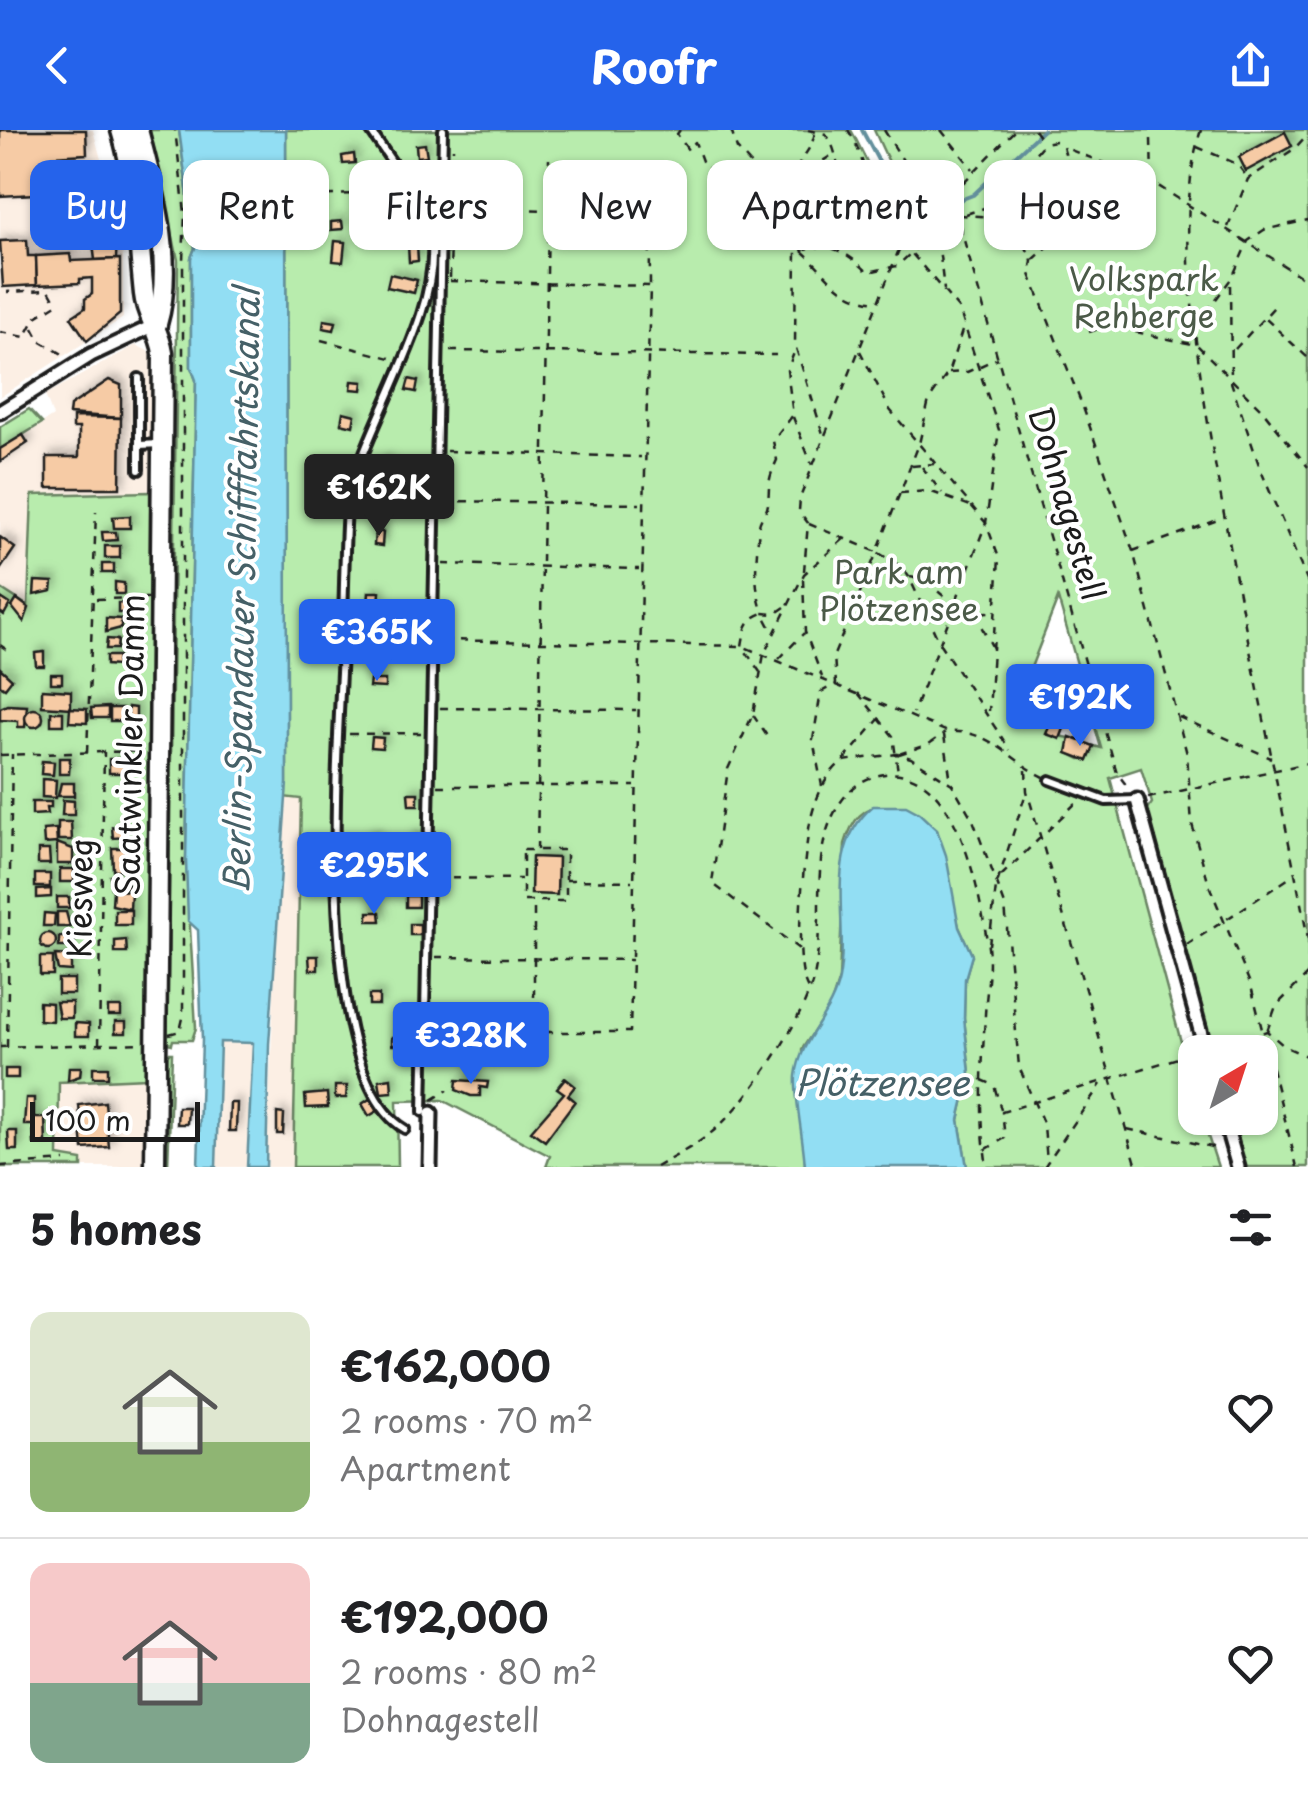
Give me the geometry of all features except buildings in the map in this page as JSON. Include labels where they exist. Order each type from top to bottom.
[{"type":"main road","name":"Saatwinkler Damm","points":[[121,130],[139,211],[145,301],[158,324],[164,353],[154,1167]]},
{"type":"main road","name":"Saatwinkler Damm","points":[[138,130],[161,243],[164,304],[158,324]]},
{"type":"street","points":[[0,412],[91,355],[158,324]]},
{"type":"street","points":[[1138,800],[1198,1035]]},
{"type":"street","points":[[427,1113],[430,1167]]},
{"type":"street","points":[[1229,1135],[1238,1167]]},
{"type":"lane","points":[[370,130],[388,160]]},
{"type":"lane","points":[[427,1113],[430,733],[443,130]]},
{"type":"lane","points":[[406,1129],[394,1122],[372,1088],[356,1046],[348,1000],[333,826],[347,506],[355,466],[417,321],[431,250]]},
{"type":"lane","points":[[430,268],[440,270]]},
{"type":"lane","points":[[139,378],[139,470]]},
{"type":"lane","points":[[139,444],[162,444]]},
{"type":"lane","points":[[1050,780],[1116,802],[1138,800]]},
{"type":"path","points":[[167,1034],[180,1030],[183,1018],[186,234],[175,130]]},
{"type":"path","points":[[680,130],[678,134],[688,150],[695,142],[707,166]]},
{"type":"path","points":[[731,130],[736,149],[746,160]]},
{"type":"path","points":[[808,130],[826,134],[837,160]]},
{"type":"path","points":[[804,160],[812,148],[815,130]]},
{"type":"path","points":[[848,130],[863,160]]},
{"type":"path","points":[[884,130],[903,160]]},
{"type":"path","points":[[941,130],[974,170]]},
{"type":"path","points":[[964,181],[1015,130]]},
{"type":"path","points":[[1034,130],[1044,143]]},
{"type":"path","points":[[1201,130],[1190,204],[1197,345],[1224,518],[1308,940]]},
{"type":"path","points":[[1228,228],[1248,179],[1308,134]]},
{"type":"path","points":[[1151,139],[1151,160]]},
{"type":"path","points":[[964,215],[990,206],[1044,143],[1055,141],[1097,160]]},
{"type":"path","points":[[1032,261],[1080,217],[1080,192],[1062,146]]},
{"type":"path","points":[[1197,147],[1237,164],[1248,179]]},
{"type":"path","points":[[825,160],[835,154]]},
{"type":"path","points":[[1156,184],[1308,281]]},
{"type":"path","points":[[964,215],[984,216]]},
{"type":"path","points":[[1196,326],[1233,276],[1248,241],[1264,230],[1308,220]]},
{"type":"path","name":"Dohnagestell","points":[[964,240],[1117,773],[1138,800]]},
{"type":"path","points":[[537,850],[547,250]]},
{"type":"path","points":[[433,1032],[630,1032],[650,250]]},
{"type":"path","points":[[799,250],[796,348],[824,438]]},
{"type":"path","points":[[800,250],[833,284],[862,301],[879,302]]},
{"type":"path","points":[[840,250],[868,272],[892,267],[914,250]]},
{"type":"path","points":[[899,250],[800,498],[799,511],[808,524],[846,537],[902,567],[940,644],[989,712],[1012,752],[1027,768],[1050,780]]},
{"type":"path","points":[[907,250],[959,309],[999,430],[986,523],[912,714]]},
{"type":"path","points":[[940,250],[944,292]]},
{"type":"path","points":[[1027,250],[1032,261],[1030,274],[1084,410],[1133,551],[1187,754],[1192,824],[1209,885],[1252,986],[1297,1167]]},
{"type":"path","points":[[1300,276],[1308,270]]},
{"type":"path","points":[[450,281],[650,286]]},
{"type":"path","points":[[1230,285],[1232,378],[1260,468],[1308,583]]},
{"type":"path","points":[[0,332],[25,338],[36,317],[57,304],[49,290],[6,292]]},
{"type":"path","points":[[1234,350],[1274,307]]},
{"type":"path","points":[[1266,319],[1308,358]]},
{"type":"path","points":[[1089,332],[1107,326],[1197,345],[1232,378],[1308,467]]},
{"type":"path","points":[[32,327],[35,337],[67,358]]},
{"type":"path","points":[[836,684],[834,655],[911,466],[929,400],[948,373],[963,330]]},
{"type":"path","points":[[321,340],[400,361]]},
{"type":"path","points":[[796,348],[787,370],[792,415],[812,467]]},
{"type":"path","points":[[860,349],[890,410],[986,523],[999,558],[993,612],[996,652],[989,712]]},
{"type":"path","points":[[448,351],[776,356]]},
{"type":"path","points":[[948,373],[979,367],[998,358]]},
{"type":"path","points":[[774,634],[762,612],[755,578],[762,540],[759,527],[768,503],[767,474],[776,460],[773,441],[792,415]]},
{"type":"path","points":[[446,451],[642,457]]},
{"type":"path","points":[[911,466],[934,464]]},
{"type":"path","points":[[922,467],[945,496]]},
{"type":"path","points":[[898,493],[929,490],[974,508]]},
{"type":"path","points":[[445,501],[642,504]]},
{"type":"path","points":[[87,752],[96,512]]},
{"type":"path","points":[[1133,551],[1224,518]]},
{"type":"path","points":[[808,524],[805,632],[823,678]]},
{"type":"path","points":[[801,950],[712,883],[728,769],[752,714],[764,654],[804,574],[846,537]]},
{"type":"path","points":[[444,564],[640,570]]},
{"type":"path","points":[[909,577],[925,580],[940,597],[973,612],[993,612]]},
{"type":"path","points":[[94,599],[151,598]]},
{"type":"path","points":[[760,672],[742,646],[746,626],[762,612],[775,614],[786,606]]},
{"type":"path","points":[[973,612],[996,652]]},
{"type":"path","points":[[778,660],[805,632]]},
{"type":"path","points":[[442,640],[742,646],[912,714],[946,733]]},
{"type":"path","points":[[0,645],[13,654]]},
{"type":"path","points":[[822,789],[813,740],[821,692],[836,684]]},
{"type":"path","points":[[857,692],[893,736],[898,774]]},
{"type":"path","points":[[440,708],[638,710]]},
{"type":"path","points":[[752,714],[767,736]]},
{"type":"path","points":[[1178,716],[1271,758]]},
{"type":"path","points":[[810,990],[804,985],[801,950],[810,820],[822,789],[880,718]]},
{"type":"path","points":[[842,761],[897,754],[930,744],[946,733],[963,731],[1012,752]]},
{"type":"path","points":[[337,735],[430,733]]},
{"type":"path","points":[[946,733],[952,784],[973,820],[1005,905],[1019,1067],[1044,1125],[1047,1162]]},
{"type":"path","points":[[0,755],[150,751]]},
{"type":"path","name":"Kiesweg","points":[[99,1045],[104,752]]},
{"type":"path","points":[[6,1047],[12,754]]},
{"type":"path","points":[[897,754],[930,768],[952,784]]},
{"type":"path","points":[[1138,800],[1308,763]]},
{"type":"path","points":[[1027,768],[1027,792],[1137,1167]]},
{"type":"path","points":[[656,1167],[690,1148],[734,1110],[810,990],[815,972],[824,850],[831,818],[860,782],[898,774],[929,787],[957,827],[978,896],[988,952]]},
{"type":"path","points":[[438,786],[636,786]]},
{"type":"path","points":[[987,1167],[982,1080],[988,952],[996,887],[1027,792]]},
{"type":"path","points":[[999,880],[1017,856],[1032,849],[1085,794]]},
{"type":"path","points":[[523,850],[566,850],[566,901],[522,900],[523,879],[523,850]]},
{"type":"path","points":[[1178,951],[1295,874]]},
{"type":"path","points":[[436,878],[523,879]]},
{"type":"path","points":[[566,880],[634,881]]},
{"type":"path","points":[[534,901],[534,1032]]},
{"type":"path","points":[[434,957],[632,960]]},
{"type":"path","points":[[1267,1031],[1276,1006],[1308,974]]},
{"type":"path","points":[[1252,1035],[1267,1031]]},
{"type":"path","points":[[1267,1031],[1284,1046],[1308,1057]]},
{"type":"path","points":[[0,1047],[147,1043]]},
{"type":"path","points":[[1002,1112],[1178,1059]]},
{"type":"path","points":[[982,1080],[994,1085],[1004,1138],[985,1150]]},
{"type":"path","points":[[1044,1167],[1102,1082]]},
{"type":"path","points":[[1127,1130],[1223,1149]]},
{"type":"path","points":[[0,1166],[66,1161]]},
{"type":"shaded area","points":[[0,130],[93,130],[101,160],[30,160],[30,250],[122,250],[123,318],[0,397]]},
{"type":"shaded area","points":[[136,345],[152,353],[150,492],[32,495],[28,607],[0,588],[0,449],[53,416],[45,395]]},
{"type":"shaded area","points":[[283,797],[301,798],[293,1167],[266,1167]]},
{"type":"shaded area","points":[[219,1042],[253,1042],[247,1167],[216,1167]]},
{"type":"shaded area","points":[[146,1078],[145,1167],[82,1167],[81,1160],[58,1156],[59,1082]]},
{"type":"green space","points":[[150,130],[179,130],[183,160],[183,250],[194,250],[191,367],[196,380],[186,861],[196,1028],[192,1040],[173,1040],[172,1044],[167,1043],[178,260],[163,190],[163,160],[156,160]]},
{"type":"green space","points":[[286,130],[851,130],[866,160],[707,160],[707,250],[964,250],[964,160],[889,160],[874,130],[1308,130],[1308,1167],[1244,1167],[1235,1135],[1278,1135],[1278,1035],[1207,1035],[1145,813],[1152,803],[1141,768],[1110,778],[1179,1035],[1178,1135],[1208,1135],[1218,1167],[967,1167],[959,1120],[970,1073],[964,1018],[965,979],[972,955],[959,927],[937,830],[910,814],[884,806],[862,814],[845,844],[839,979],[830,1007],[802,1049],[805,1167],[546,1167],[550,1156],[442,1100],[397,1101],[398,1167],[293,1167],[301,799],[283,797],[287,783],[286,250],[329,250],[329,160],[286,160]],"holes":[[[1058,598],[1101,748],[1094,746],[1080,759],[1068,753],[1070,738],[1047,734],[1051,722],[1034,715],[1038,704],[1024,698],[1035,673],[1030,670]]]},
{"type":"green space","points":[[29,409],[42,423],[0,449],[0,427]]},
{"type":"green space","points":[[150,492],[146,1078],[59,1082],[58,1156],[82,1160],[82,1167],[0,1167],[0,588],[28,606],[32,495]]},
{"type":"green space","points":[[167,1053],[172,1053],[168,1167],[167,1167]]},
{"type":"water","name":"Berlin-Spandauer Schifffahrtskanal","points":[[179,130],[286,130],[286,160],[183,160]]},
{"type":"water","name":"Berlin-Spandauer Schifffahrtskanal","points":[[194,250],[286,250],[287,783],[269,1044],[266,1167],[247,1167],[253,1043],[220,1042],[216,1167],[198,1167],[202,1040],[198,930],[188,921],[186,861],[196,380],[191,367]]},
{"type":"water","name":"Plötzensee","points":[[873,806],[906,806],[919,813],[937,830],[946,855],[959,927],[972,955],[965,979],[964,1018],[970,1073],[959,1120],[967,1167],[805,1167],[796,1076],[803,1050],[830,1004],[839,979],[842,865],[847,843]]},
{"type":"waterway","points":[[862,130],[896,194],[911,203],[944,206],[973,195],[1043,130]]},
{"type":"park label","name":"Volkspark Rehberge","points":[[1144,296]]},
{"type":"park label","name":"Park am Plötzensee","points":[[899,590]]}]
